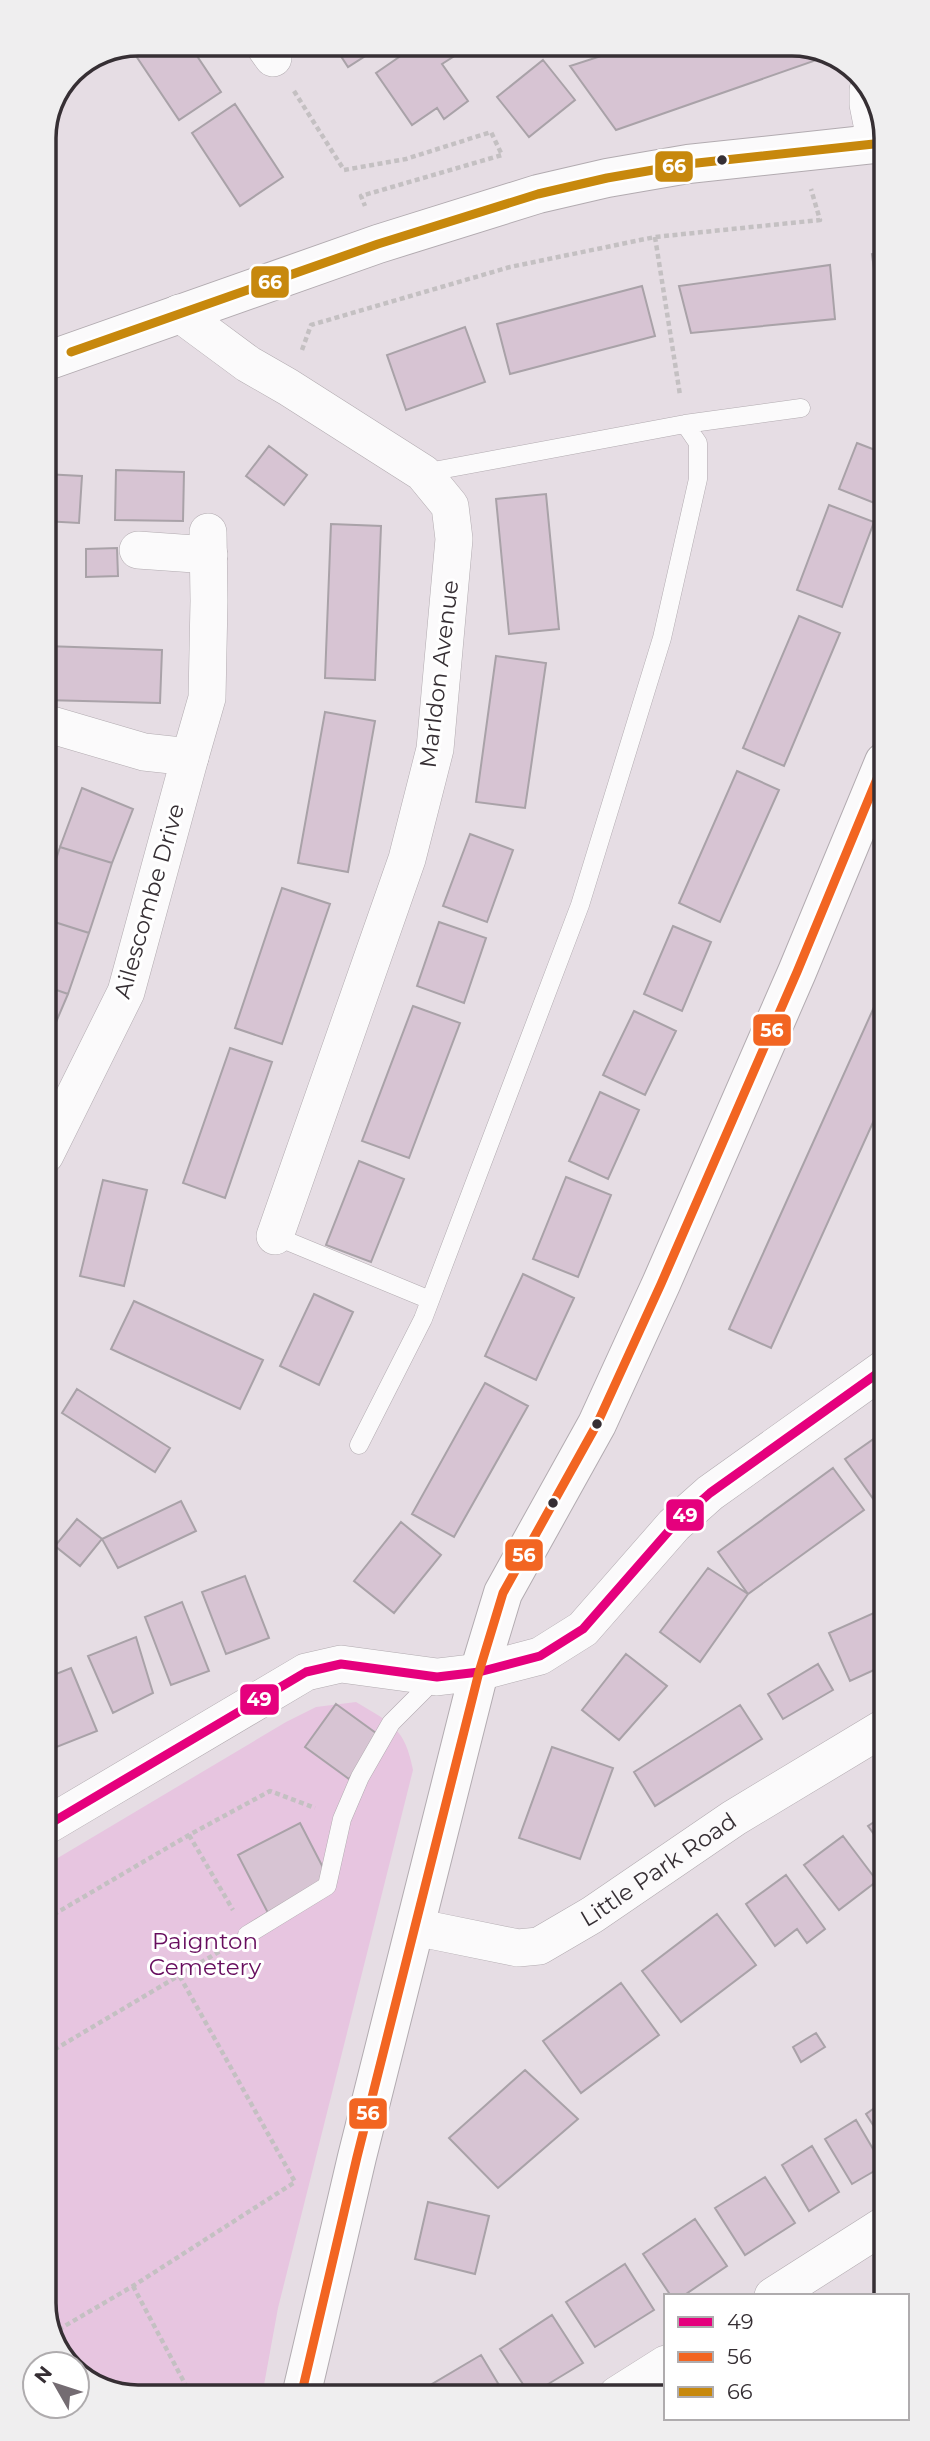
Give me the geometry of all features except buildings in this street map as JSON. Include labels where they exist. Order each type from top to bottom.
[{"type":"street","points":[[56,358],[466,215],[538,194],[607,178],[688,164],[874,145]]},
{"type":"street","name":"Marldon Avenue","points":[[179,313],[248,364],[424,473],[450,506],[454,539],[435,750],[407,859],[275,1236]]},
{"type":"street","name":"Ailescombe Drive","points":[[56,1133],[126,992],[207,698],[208,543],[138,550]]},
{"type":"street","points":[[56,726],[144,752],[190,757]]},
{"type":"street","points":[[304,2385],[357,2157],[479,1672],[503,1592],[602,1413],[792,985],[874,786]]},
{"type":"street","points":[[56,1820],[306,1672],[341,1664],[437,1677],[479,1672],[540,1656],[583,1629],[674,1525],[710,1493],[874,1376]]},
{"type":"street","name":"Little Park Road","points":[[415,1927],[518,1948],[539,1946],[592,1915],[734,1818],[874,1734]]},
{"type":"street","points":[[776,2294],[874,2232]]},
{"type":"street","points":[[633,2385],[664,2365]]},
{"type":"lane","points":[[424,473],[685,424],[800,408]]},
{"type":"lane","points":[[359,1445],[423,1319],[580,905],[662,638],[698,479],[698,443],[685,424]]},
{"type":"lane","points":[[275,1236],[430,1300]]},
{"type":"lane","points":[[247,1934],[327,1886],[342,1819],[360,1777],[391,1723],[437,1677]]},
{"type":"path","points":[[271,56],[344,170],[407,159],[491,132],[502,155],[361,197],[368,216]]},
{"type":"path","points":[[288,387],[311,325],[510,267],[655,237],[820,220],[801,152]]},
{"type":"path","points":[[655,237],[685,424]]},
{"type":"path","points":[[56,1914],[189,1835],[270,1791],[342,1819]]},
{"type":"path","points":[[56,2049],[247,1934],[189,1835]]},
{"type":"path","points":[[60,2329],[133,2286],[295,2182],[179,1975]]},
{"type":"path","points":[[133,2286],[186,2385]]},
{"type":"green space","name":"Paignton Cemetery","points":[[356,1702],[395,1728],[406,1745],[413,1770],[278,2308],[264,2385],[132,2385],[117,2382],[91,2370],[91,2350],[71,2350],[62,2335],[57,2314],[56,1859],[286,1722],[316,1707]]},
{"type":"transit line","name":"66","points":[[71,352],[378,244],[538,194],[607,178],[688,164],[874,144]]},
{"type":"transit line","name":"56","points":[[304,2385],[357,2157],[479,1672],[503,1593],[597,1424],[797,972],[874,786]]},
{"type":"transit line","name":"49","points":[[56,1820],[306,1672],[341,1664],[437,1677],[479,1672],[540,1656],[583,1629],[674,1525],[710,1493],[874,1376]]}]
